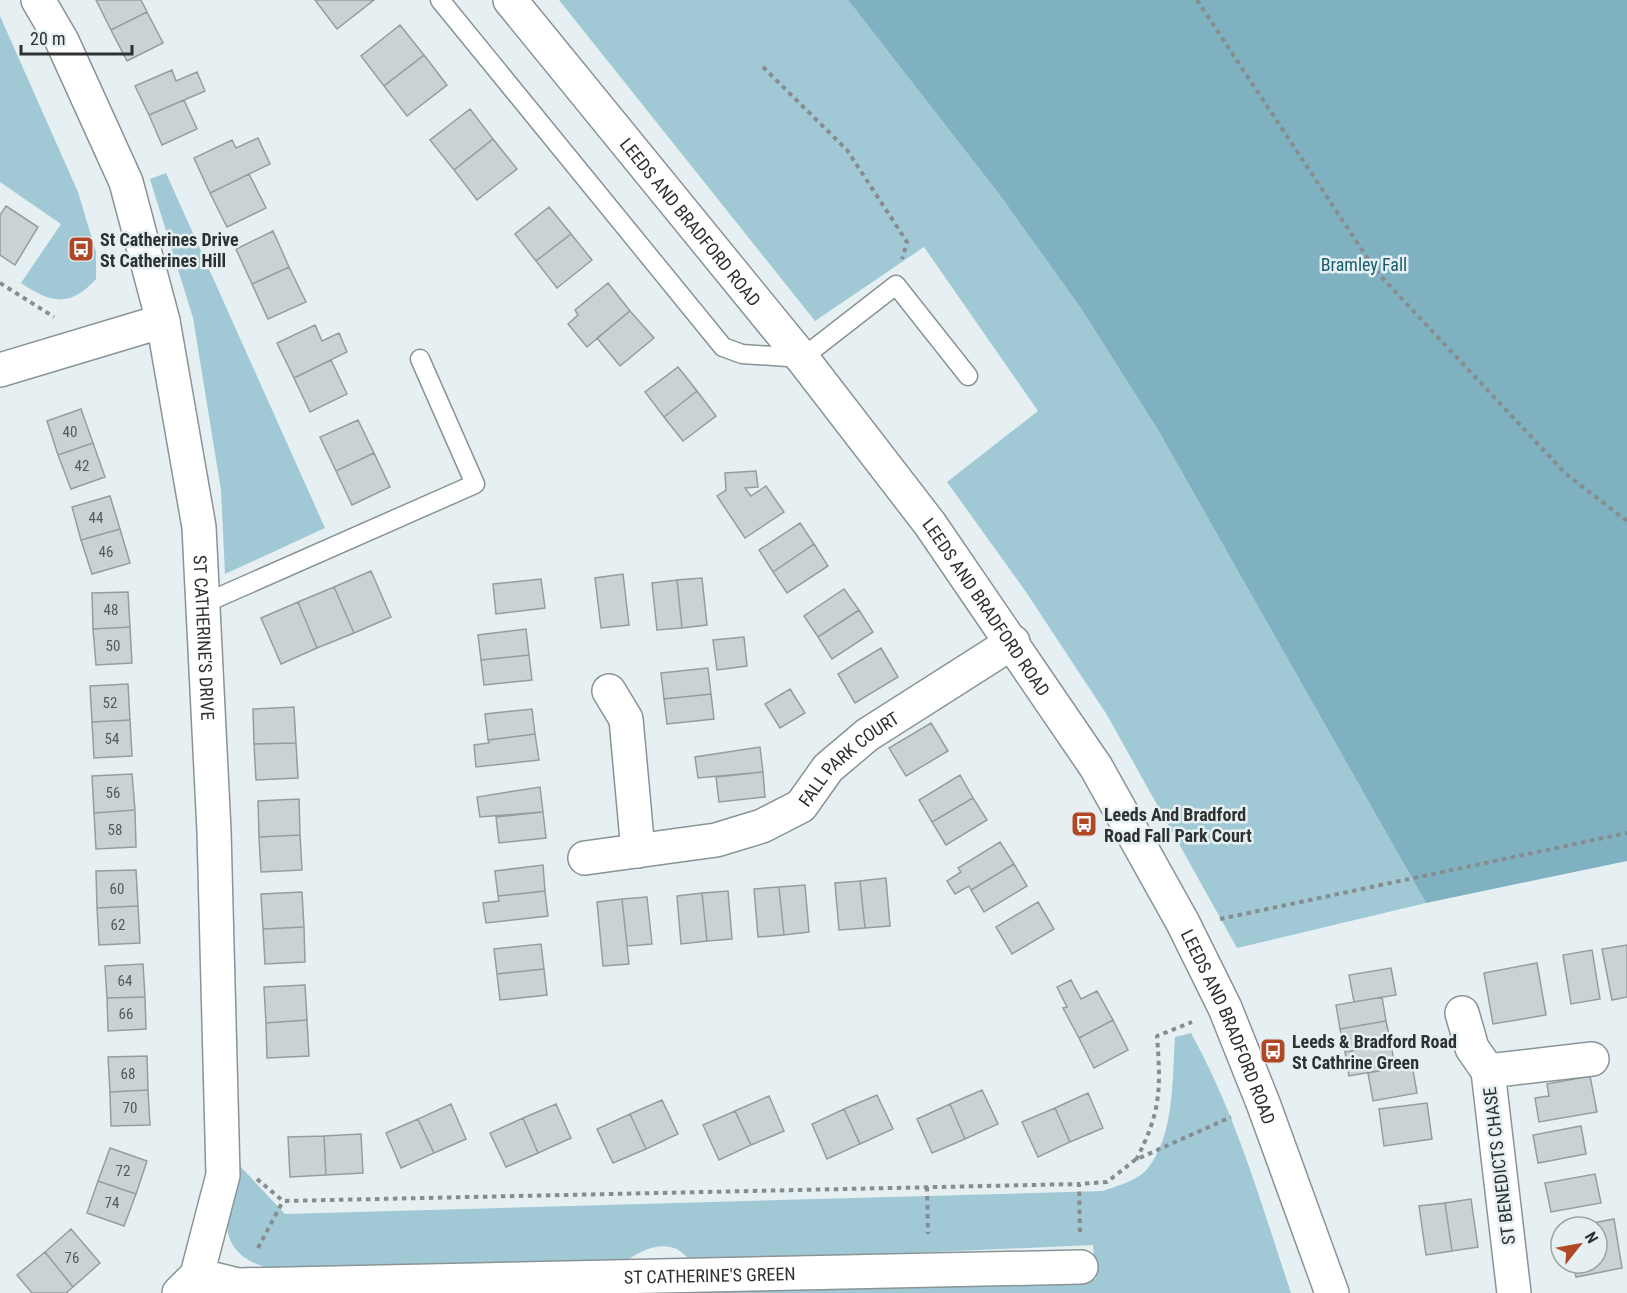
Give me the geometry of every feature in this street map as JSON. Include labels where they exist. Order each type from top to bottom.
[{"type":"street","name":"ST CATHERINE'S DRIVE","points":[[38,0],[62,41],[126,182],[163,321],[199,527],[214,831],[223,1175],[188,1284]]},
{"type":"street","name":"LEEDS AND BRADFORD ROAD","points":[[510,0],[802,358],[930,524],[1013,642],[1096,767],[1183,923],[1225,1008],[1263,1103],[1332,1293]]},
{"type":"street","points":[[0,370],[163,321]]},
{"type":"street","name":"FALL PARK COURT","points":[[585,858],[716,840],[762,826],[801,806],[828,768],[867,735],[1013,642]]},
{"type":"street","points":[[609,691],[626,719],[638,851]]},
{"type":"street","points":[[1462,1013],[1472,1048],[1488,1071]]},
{"type":"street","name":"ST BENEDICTS CHASE","points":[[1514,1293],[1488,1071],[1592,1059]]},
{"type":"street","name":"ST CATHERINE'S GREEN","points":[[188,1284],[238,1285],[1081,1267]]},
{"type":"lane","points":[[440,0],[723,347],[742,354],[802,358],[896,285],[968,376]]},
{"type":"lane","points":[[203,604],[475,484],[420,359]]},
{"type":"path","points":[[1197,0],[1376,272],[1566,474],[1627,521]]},
{"type":"path","points":[[763,68],[847,150],[907,243],[896,285]]},
{"type":"path","points":[[0,283],[93,341]]},
{"type":"path","points":[[1183,923],[1221,919],[1627,833]]},
{"type":"path","points":[[1135,1160],[1152,1129],[1161,1085],[1157,1036],[1225,1008]]},
{"type":"path","points":[[222,1148],[284,1201],[1079,1184],[1107,1182],[1135,1160],[1263,1103]]},
{"type":"path","points":[[1079,1184],[1081,1267]]},
{"type":"path","points":[[927,1187],[929,1270]]},
{"type":"shaded area","points":[[559,0],[848,0],[999,194],[1080,307],[1158,430],[1426,903],[1237,948],[1107,715],[1026,592],[947,482],[1038,411],[924,247],[815,321]]},
{"type":"shaded area","points":[[0,16],[78,192],[96,252],[96,279],[77,295],[68,298],[51,298],[41,295],[21,283],[61,224],[0,182]]},
{"type":"shaded area","points":[[166,173],[325,528],[225,574],[221,490],[193,318],[150,179]]},
{"type":"shaded area","points":[[1191,1033],[1235,1128],[1291,1293],[694,1293],[696,1290],[1096,1279],[1093,1245],[691,1263],[677,1249],[659,1246],[641,1252],[624,1263],[274,1270],[254,1263],[240,1254],[232,1243],[228,1230],[227,1216],[239,1165],[285,1214],[1103,1191],[1139,1176],[1148,1168],[1157,1154],[1168,1122],[1175,1037]]},
{"type":"green space","name":"Bramley Fall","points":[[848,0],[1627,0],[1627,861],[1426,903],[1158,430],[1080,307],[999,194]]},
{"type":"building","points":[[96,0],[141,0],[147,12],[111,30]]},
{"type":"building","points":[[315,0],[374,0],[337,29]]},
{"type":"building","points":[[147,12],[163,43],[127,61],[111,30]]},
{"type":"building","points":[[400,25],[424,55],[384,86],[361,56]]},
{"type":"building","points":[[424,55],[447,85],[407,116],[384,86]]},
{"type":"building","points":[[172,70],[176,81],[197,72],[205,91],[149,115],[135,86]]},
{"type":"building","points":[[184,100],[197,129],[162,145],[149,115]]},
{"type":"building","points":[[470,109],[493,139],[454,170],[430,140]]},
{"type":"building","points":[[258,138],[270,164],[210,193],[194,158],[232,140],[236,148]]},
{"type":"building","points":[[493,139],[517,169],[477,200],[454,170]]},
{"type":"building","points":[[249,174],[266,208],[227,227],[210,193]]},
{"type":"building","points":[[6,206],[38,227],[15,265],[0,255],[0,215]]},
{"type":"building","points":[[549,207],[571,234],[536,261],[515,234]]},
{"type":"building","points":[[273,231],[289,267],[252,284],[236,249]]},
{"type":"building","points":[[571,234],[592,260],[557,288],[536,261]]},
{"type":"building","points":[[289,267],[306,302],[268,319],[252,284]]},
{"type":"building","points":[[608,283],[630,311],[587,347],[568,324],[578,315],[575,310]]},
{"type":"building","points":[[630,311],[654,338],[620,366],[597,338]]},
{"type":"building","points":[[315,325],[322,341],[339,333],[347,352],[294,378],[277,343]]},
{"type":"building","points":[[331,360],[347,394],[310,412],[294,378]]},
{"type":"building","points":[[678,367],[697,391],[664,417],[645,392]]},
{"type":"building","points":[[697,391],[716,416],[683,441],[664,417]]},
{"type":"building","points":[[81,409],[93,443],[58,455],[47,421]]},
{"type":"building","points":[[358,420],[374,453],[336,471],[320,437]]},
{"type":"building","points":[[93,443],[105,477],[71,489],[58,455]]},
{"type":"building","points":[[374,453],[390,487],[352,505],[336,471]]},
{"type":"building","points":[[756,471],[758,487],[745,488],[751,496],[766,486],[784,512],[745,538],[717,496],[726,490],[725,473]]},
{"type":"building","points":[[110,496],[120,529],[81,540],[72,507]]},
{"type":"building","points":[[800,523],[814,544],[773,572],[759,550]]},
{"type":"building","points":[[120,529],[130,563],[92,574],[81,540]]},
{"type":"building","points":[[814,544],[828,566],[787,593],[773,572]]},
{"type":"building","points":[[371,571],[391,617],[354,633],[334,587]]},
{"type":"building","points":[[623,574],[629,625],[601,628],[595,578]]},
{"type":"building","points":[[702,578],[707,625],[682,628],[677,580]]},
{"type":"building","points":[[541,579],[545,608],[496,614],[493,584]]},
{"type":"building","points":[[677,580],[682,628],[657,630],[652,583]]},
{"type":"building","points":[[334,587],[354,633],[317,648],[298,602]]},
{"type":"building","points":[[844,589],[859,610],[818,637],[804,616]]},
{"type":"building","points":[[128,592],[130,627],[93,629],[92,593]]},
{"type":"building","points":[[298,602],[317,648],[281,664],[261,618]]},
{"type":"building","points":[[859,610],[873,632],[832,659],[818,637]]},
{"type":"building","points":[[130,627],[132,663],[96,665],[93,629]]},
{"type":"building","points":[[526,629],[529,655],[481,660],[478,635]]},
{"type":"building","points":[[744,637],[747,666],[717,670],[713,640]]},
{"type":"building","points":[[881,648],[898,677],[855,703],[838,674]]},
{"type":"building","points":[[529,655],[532,680],[484,685],[481,660]]},
{"type":"building","points":[[708,668],[711,694],[664,699],[661,673]]},
{"type":"building","points":[[128,684],[130,720],[92,722],[90,686]]},
{"type":"building","points":[[790,689],[805,713],[780,728],[765,704]]},
{"type":"building","points":[[711,694],[714,719],[667,724],[664,699]]},
{"type":"building","points":[[294,707],[296,743],[254,744],[253,709]]},
{"type":"building","points":[[532,709],[535,734],[488,740],[485,714]]},
{"type":"building","points":[[130,720],[132,756],[94,758],[92,722]]},
{"type":"building","points":[[931,723],[948,751],[906,776],[889,748]]},
{"type":"building","points":[[535,734],[539,760],[476,767],[474,745],[489,743],[488,740]]},
{"type":"building","points":[[296,743],[298,778],[256,780],[254,744]]},
{"type":"building","points":[[760,747],[763,772],[698,778],[695,757]]},
{"type":"building","points":[[763,772],[765,797],[719,802],[716,777]]},
{"type":"building","points":[[132,774],[135,810],[94,813],[92,776]]},
{"type":"building","points":[[960,775],[973,798],[932,822],[919,800]]},
{"type":"building","points":[[540,787],[543,812],[480,817],[477,797]]},
{"type":"building","points":[[973,798],[987,820],[946,845],[932,822]]},
{"type":"building","points":[[299,799],[300,835],[259,837],[258,801]]},
{"type":"building","points":[[135,810],[136,847],[96,849],[94,813]]},
{"type":"building","points":[[543,812],[546,838],[499,843],[496,817]]},
{"type":"building","points":[[300,835],[302,870],[261,872],[259,837]]},
{"type":"building","points":[[1000,842],[1014,864],[971,890],[969,886],[955,894],[947,881],[961,872],[958,868]]},
{"type":"building","points":[[1014,864],[1027,886],[984,912],[971,890]]},
{"type":"building","points":[[543,865],[545,891],[498,896],[495,871]]},
{"type":"building","points":[[136,870],[138,906],[97,908],[96,871]]},
{"type":"building","points":[[886,878],[890,926],[865,928],[860,881]]},
{"type":"building","points":[[860,881],[865,928],[839,930],[835,883]]},
{"type":"building","points":[[805,885],[809,932],[784,935],[779,887]]},
{"type":"building","points":[[779,887],[784,935],[758,937],[754,889]]},
{"type":"building","points":[[545,891],[548,916],[486,923],[483,903],[499,901],[498,896]]},
{"type":"building","points":[[728,891],[732,939],[707,941],[702,893]]},
{"type":"building","points":[[302,892],[304,927],[263,929],[261,894]]},
{"type":"building","points":[[702,893],[707,941],[681,944],[677,896]]},
{"type":"building","points":[[647,897],[652,944],[627,946],[622,899]]},
{"type":"building","points":[[622,899],[629,964],[603,966],[597,902]]},
{"type":"building","points":[[1038,902],[1054,929],[1012,954],[996,927]]},
{"type":"building","points":[[138,906],[140,943],[99,945],[97,908]]},
{"type":"building","points":[[304,927],[305,962],[265,964],[263,929]]},
{"type":"building","points":[[541,944],[544,969],[497,974],[494,949]]},
{"type":"building","points":[[1627,945],[1627,997],[1612,1000],[1602,949]]},
{"type":"building","points":[[1592,950],[1600,999],[1571,1004],[1563,955]]},
{"type":"building","points":[[1537,963],[1546,1015],[1493,1024],[1484,973]]},
{"type":"building","points":[[143,964],[145,997],[107,998],[105,966]]},
{"type":"building","points":[[1391,968],[1396,995],[1354,1002],[1349,975]]},
{"type":"building","points":[[544,969],[547,995],[500,1000],[497,974]]},
{"type":"building","points":[[1071,980],[1081,999],[1097,991],[1113,1020],[1079,1038],[1063,1008],[1067,1007],[1057,987]]},
{"type":"building","points":[[305,985],[307,1020],[266,1023],[264,987]]},
{"type":"building","points":[[145,997],[146,1029],[108,1031],[107,998]]},
{"type":"building","points":[[1382,997],[1386,1021],[1340,1029],[1336,1005]]},
{"type":"building","points":[[307,1020],[309,1056],[267,1058],[266,1023]]},
{"type":"building","points":[[1113,1020],[1128,1050],[1094,1068],[1079,1038]]},
{"type":"building","points":[[1386,1021],[1391,1044],[1345,1052],[1340,1029]]},
{"type":"building","points":[[1391,1044],[1395,1068],[1349,1076],[1345,1052]]},
{"type":"building","points":[[147,1056],[148,1090],[110,1092],[108,1057]]},
{"type":"building","points":[[1412,1065],[1417,1093],[1373,1101],[1368,1073]]},
{"type":"building","points":[[1590,1076],[1597,1112],[1539,1122],[1535,1098],[1549,1096],[1547,1084]]},
{"type":"building","points":[[148,1090],[150,1125],[111,1126],[110,1092]]},
{"type":"building","points":[[982,1090],[998,1124],[965,1139],[950,1104]]},
{"type":"building","points":[[1088,1093],[1103,1128],[1070,1142],[1055,1108]]},
{"type":"building","points":[[877,1095],[893,1129],[860,1144],[844,1109]]},
{"type":"building","points":[[769,1096],[784,1131],[751,1145],[735,1111]]},
{"type":"building","points":[[662,1100],[678,1134],[646,1149],[630,1114]]},
{"type":"building","points":[[1427,1103],[1432,1139],[1384,1146],[1379,1109]]},
{"type":"building","points":[[451,1104],[466,1139],[434,1153],[418,1119]]},
{"type":"building","points":[[556,1104],[571,1138],[538,1153],[523,1118]]},
{"type":"building","points":[[950,1104],[965,1139],[932,1153],[917,1119]]},
{"type":"building","points":[[1055,1108],[1070,1142],[1038,1157],[1022,1122]]},
{"type":"building","points":[[844,1109],[860,1144],[827,1159],[812,1124]]},
{"type":"building","points":[[735,1111],[751,1145],[719,1160],[703,1125]]},
{"type":"building","points":[[630,1114],[646,1149],[613,1163],[597,1129]]},
{"type":"building","points":[[523,1118],[538,1153],[506,1167],[490,1133]]},
{"type":"building","points":[[418,1119],[434,1153],[401,1168],[386,1133]]},
{"type":"building","points":[[1581,1126],[1586,1154],[1538,1163],[1533,1135]]},
{"type":"building","points":[[361,1134],[363,1173],[326,1175],[324,1136]]},
{"type":"building","points":[[324,1136],[326,1175],[290,1177],[288,1137]]},
{"type":"building","points":[[110,1148],[147,1161],[136,1194],[98,1181]]},
{"type":"building","points":[[1595,1174],[1601,1203],[1551,1212],[1545,1183]]},
{"type":"building","points":[[98,1181],[136,1194],[124,1226],[87,1213]]},
{"type":"building","points":[[1471,1199],[1478,1247],[1452,1251],[1445,1203]]},
{"type":"building","points":[[1445,1203],[1452,1251],[1426,1255],[1419,1206]]},
{"type":"building","points":[[1614,1219],[1622,1268],[1609,1271],[1609,1220]]},
{"type":"building","points":[[71,1229],[100,1263],[73,1287],[45,1252]]},
{"type":"building","points":[[45,1252],[73,1287],[66,1293],[32,1293],[17,1275]]},
{"type":"place","name":"St Catherines Drive St Catherines Hill","points":[[81,249]]},
{"type":"place","name":"Leeds And Bradford Road Fall Park Court","points":[[1084,824]]},
{"type":"place","name":"Leeds & Bradford Road St Cathrine Green","points":[[1273,1051]]}]
